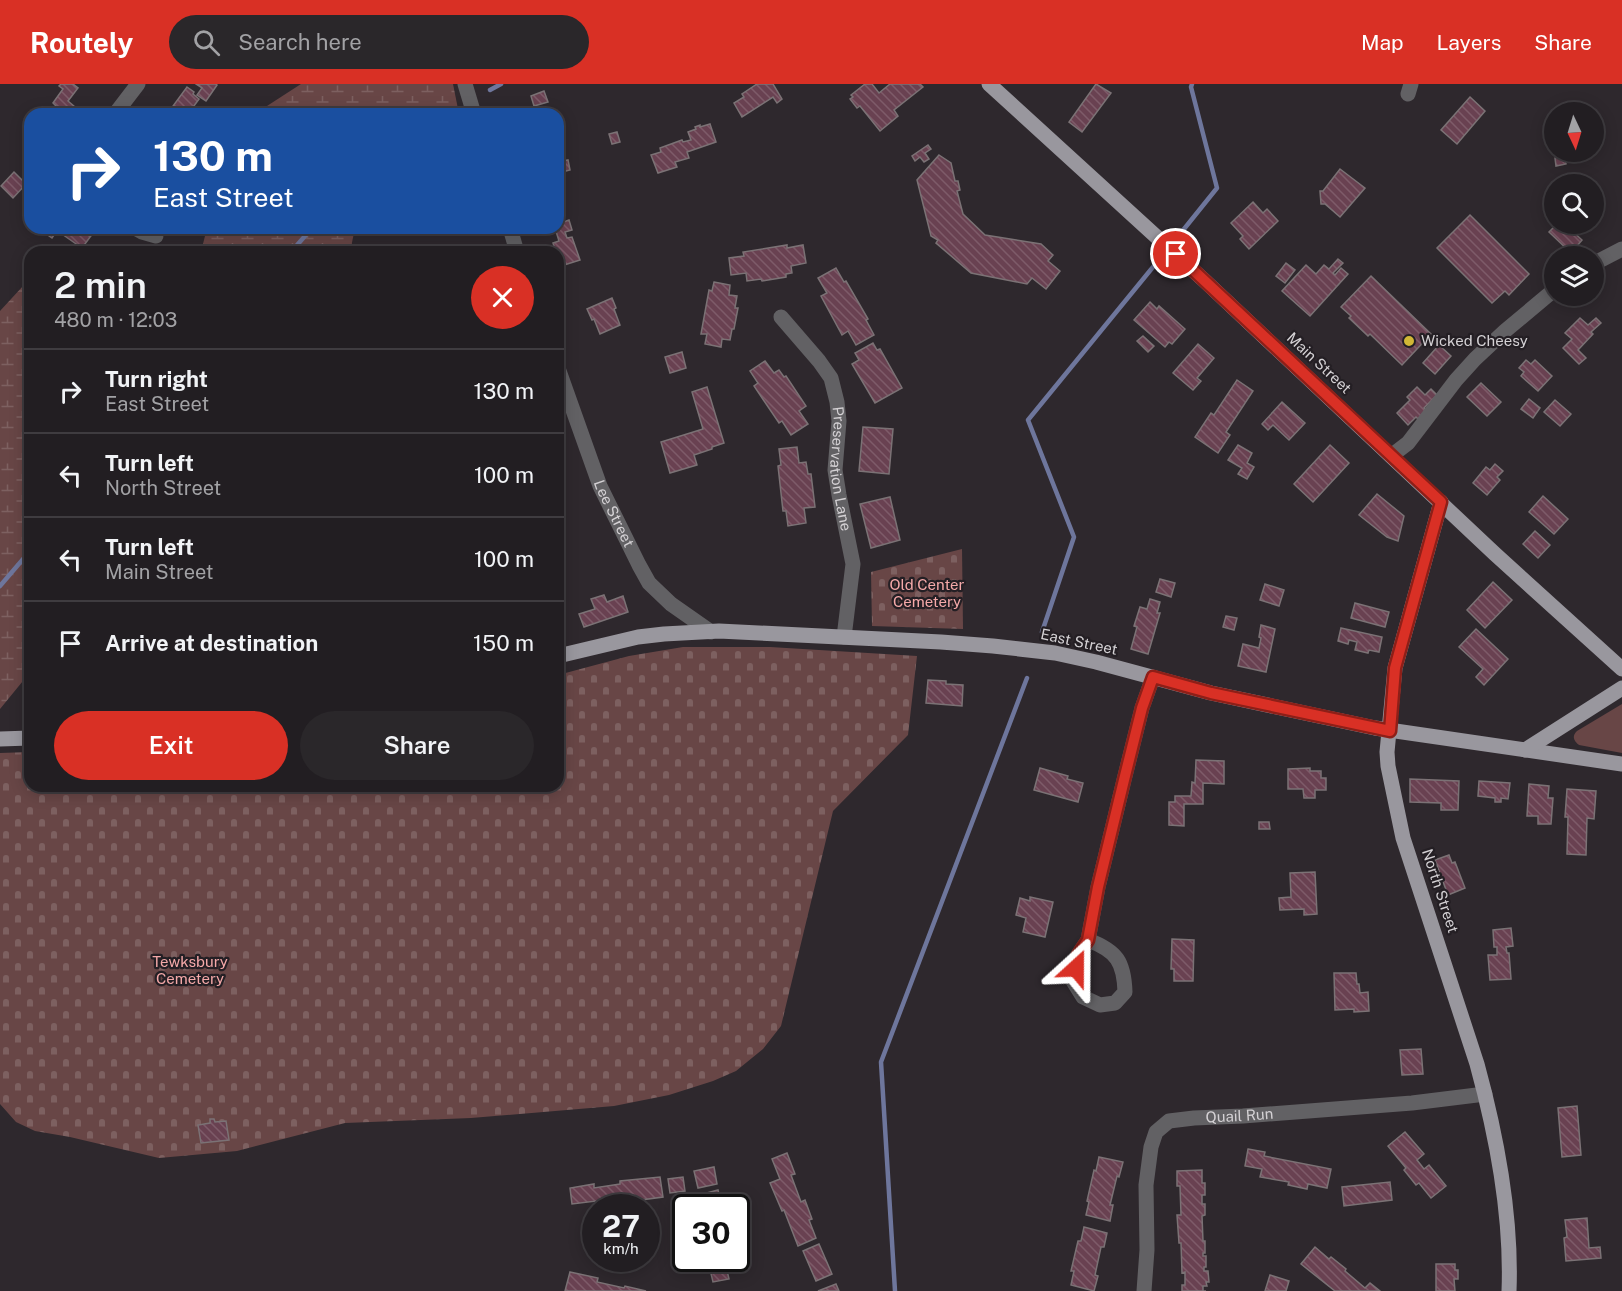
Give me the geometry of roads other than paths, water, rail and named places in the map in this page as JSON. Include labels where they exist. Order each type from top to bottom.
[{"type":"main road","name":"Main Street","points":[[989,84],[1198,274],[1510,568],[1622,669]]},
{"type":"main road","name":"North Street","points":[[1441,502],[1395,668],[1387,752],[1388,766],[1403,838],[1474,1053],[1485,1094],[1506,1207],[1509,1291]]},
{"type":"main road","name":"East Street","points":[[564,655],[638,637],[711,632],[941,642],[1025,649],[1055,653],[1211,693],[1390,731],[1622,764]]},
{"type":"main road","points":[[1525,750],[1622,688]]},
{"type":"main road","points":[[0,740],[24,738]]},
{"type":"street","points":[[120,108],[138,84]]},
{"type":"street","points":[[465,84],[472,108]]},
{"type":"street","points":[[149,234],[156,236]]},
{"type":"street","points":[[1604,258],[1622,249]]},
{"type":"street","points":[[1391,456],[1407,443],[1475,358],[1544,298]]},
{"type":"street","name":"Preservation Lane","points":[[781,317],[831,378],[837,402],[835,470],[853,564],[844,637]]},
{"type":"street","name":"Lee Street","points":[[564,385],[600,486],[649,583],[671,604],[711,632]]},
{"type":"street","points":[[1088,940],[1121,791],[1142,708],[1153,677]]},
{"type":"street","name":"Quail Run","points":[[1144,1291],[1147,1250],[1146,1185],[1151,1147],[1156,1132],[1169,1121],[1412,1103],[1485,1094]]},
{"type":"waterway","points":[[490,90],[501,84]]},
{"type":"waterway","points":[[1180,234],[1217,188],[1192,84]]},
{"type":"waterway","points":[[296,246],[307,234]]},
{"type":"waterway","points":[[1042,632],[1074,537],[1028,420],[1153,267]]},
{"type":"waterway","points":[[0,586],[24,558]]},
{"type":"waterway","points":[[895,1291],[881,1062],[1027,678]]},
{"type":"place","name":"Wicked Cheesy","points":[[1409,341]]},
{"type":"park label","name":"Old Center Cemetery","points":[[927,594]]},
{"type":"park label","name":"Tewksbury Cemetery","points":[[190,970]]}]
